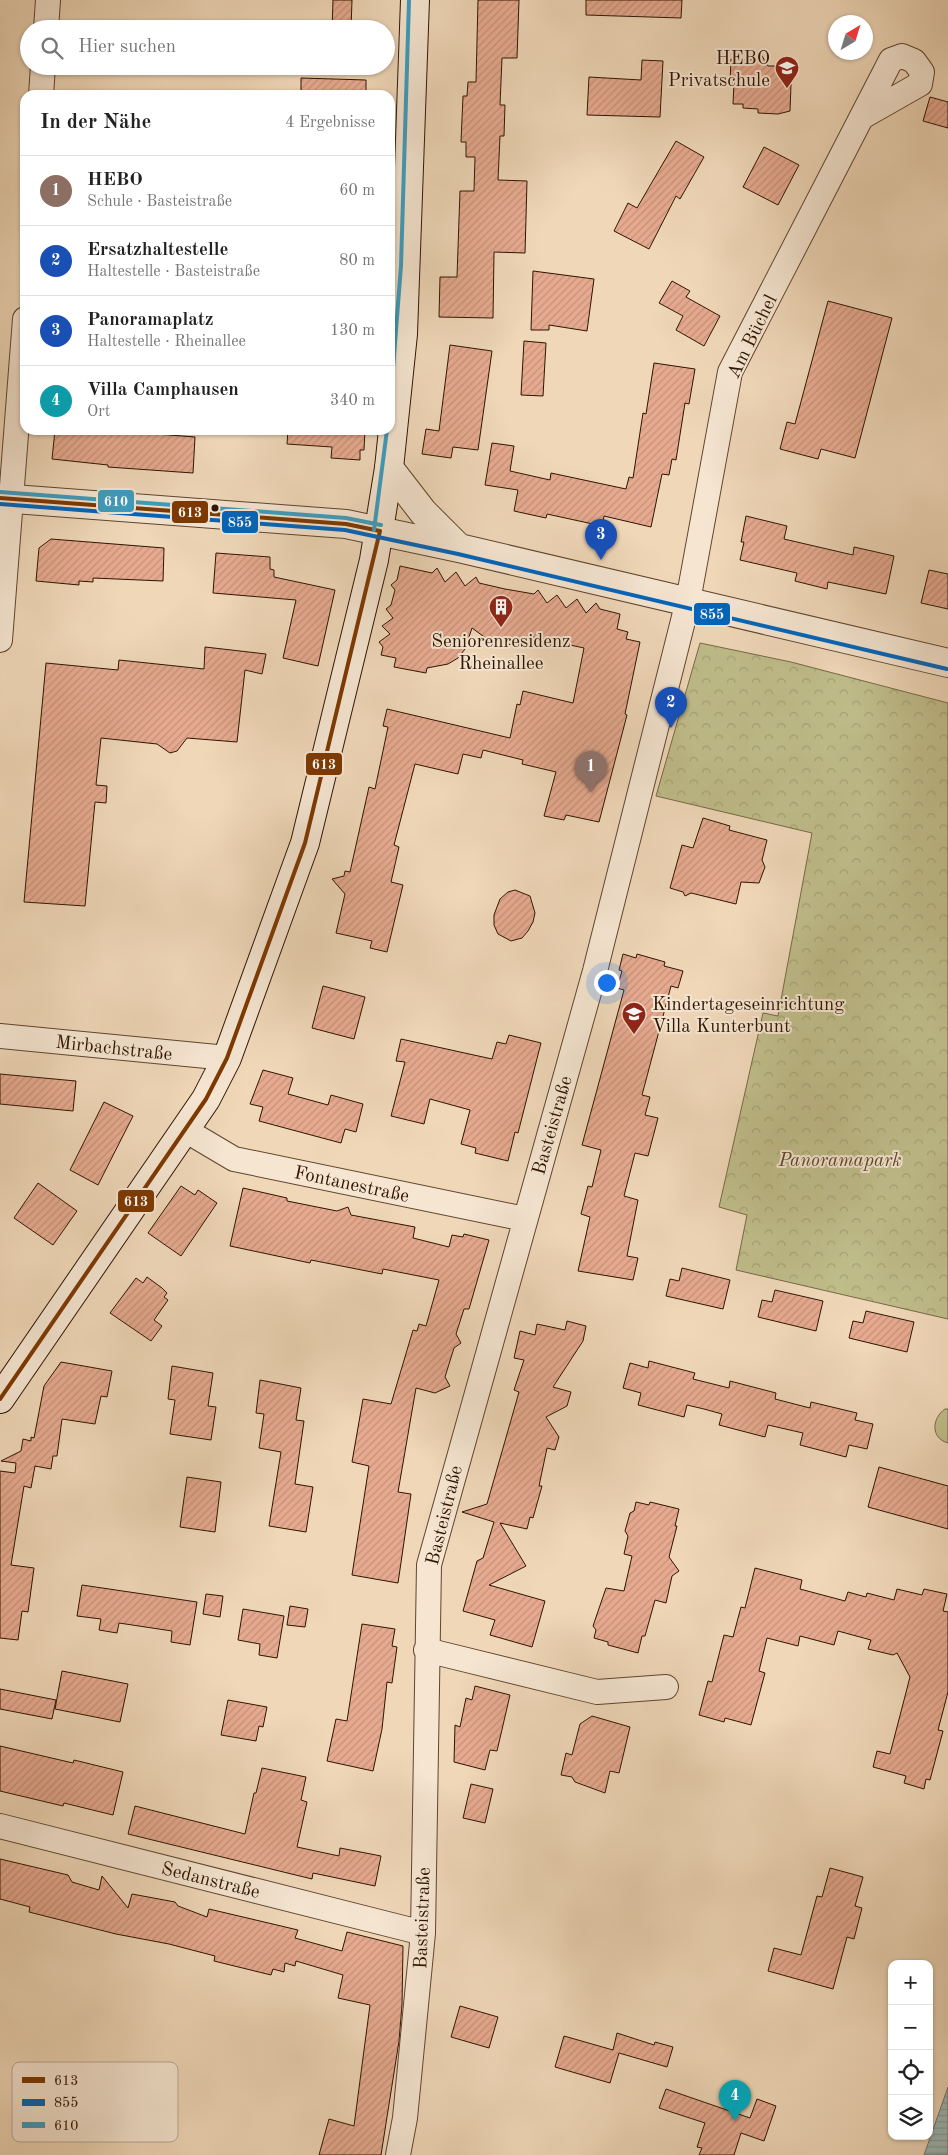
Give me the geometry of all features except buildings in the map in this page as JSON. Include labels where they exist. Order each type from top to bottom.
[{"type":"main road","points":[[395,414],[404,334],[407,283],[415,0]]},
{"type":"main road","points":[[0,1399],[206,1099],[227,1058],[305,843],[380,531],[393,435]]},
{"type":"main road","points":[[389,468],[423,512],[459,548]]},
{"type":"main road","points":[[6,498],[346,524],[459,548],[948,663]]},
{"type":"street","points":[[47,20],[48,0]]},
{"type":"street","points":[[41,90],[42,75]]},
{"type":"street","name":"Am Büchel","points":[[688,601],[730,372],[862,117]]},
{"type":"street","points":[[0,640],[6,498],[20,366]]},
{"type":"street","name":"Basteistraße","points":[[398,2155],[405,2118],[423,1933],[426,1650],[429,1565],[595,971],[688,601]]},
{"type":"street","name":"Mirbachstraße","points":[[0,1036],[227,1058]]},
{"type":"street","name":"Fontanestraße","points":[[185,1130],[234,1159],[525,1219]]},
{"type":"street","points":[[426,1650],[597,1692],[666,1687]]},
{"type":"street","name":"Sedanstraße","points":[[0,1826],[423,1933]]},
{"type":"green space","name":"Panoramapark","points":[[700,643],[791,662],[948,703],[948,1319],[736,1270],[747,1215],[719,1207],[763,1013],[778,1016],[812,833],[656,796]]},
{"type":"green space","points":[[945,1409],[948,1409],[948,1443],[938,1437],[935,1428],[937,1417]]},
{"type":"water","points":[[948,2087],[948,2155],[924,2155],[929,2140],[933,2140],[933,2130]]},
{"type":"transit line","name":"610","points":[[395,343],[401,266],[409,0]]},
{"type":"transit line","name":"610","points":[[374,530],[386,435]]},
{"type":"transit line","name":"610","points":[[0,492],[346,518],[381,525]]},
{"type":"transit line","name":"613","points":[[0,498],[346,524],[380,531]]},
{"type":"transit line","name":"855","points":[[0,504],[345,530],[458,554],[947,669]]},
{"type":"transit line","name":"613","points":[[0,1399],[206,1099],[227,1058],[305,843],[380,531]]},
{"type":"place","name":"HEBO Privatschule","points":[[787,89]]},
{"type":"place","name":"Panoramaplatz","points":[[601,560]]},
{"type":"place","name":"Seniorenresidenz Rheinallee","points":[[501,628]]},
{"type":"place","name":"Ersatzhaltestelle","points":[[671,728]]},
{"type":"place","name":"HEBO","points":[[591,792]]},
{"type":"place","name":"Kindertageseinrichtung Villa Kunterbunt","points":[[634,1035]]},
{"type":"place","name":"Villa Camphausen","points":[[735,2121]]}]
